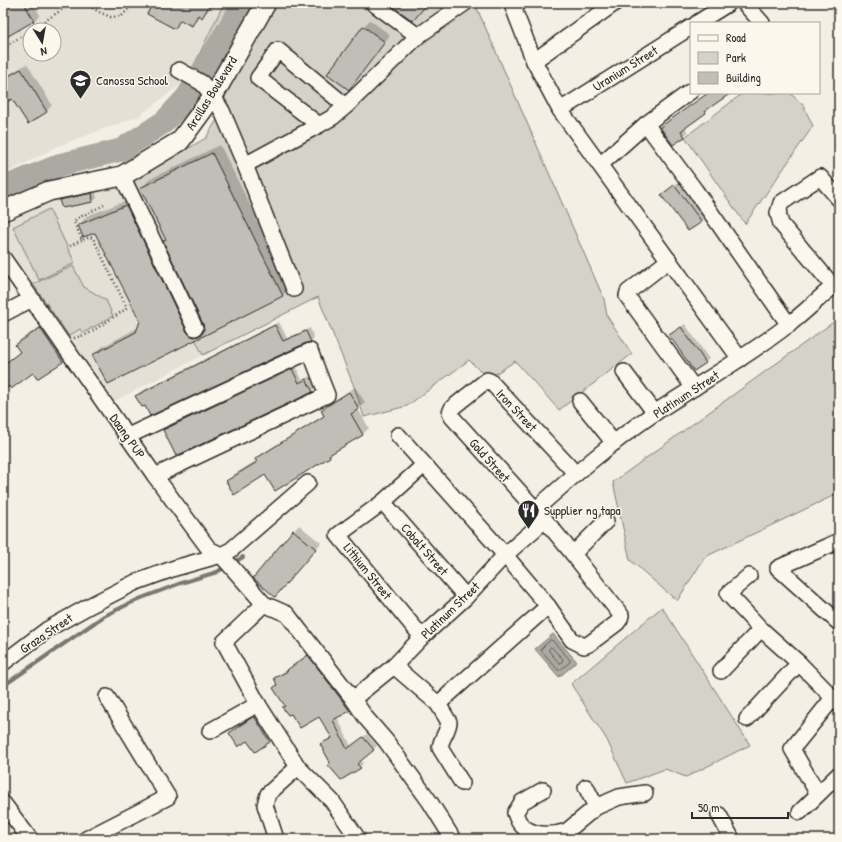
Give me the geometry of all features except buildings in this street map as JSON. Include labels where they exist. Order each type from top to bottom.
[{"type":"main road","name":"Arcillas Boulevard","points":[[3,211],[49,191],[122,176],[180,142],[207,90],[266,3]]},
{"type":"street","points":[[373,3],[418,36]]},
{"type":"street","points":[[245,165],[333,117],[418,36],[465,3]]},
{"type":"street","points":[[519,3],[513,7],[534,61],[560,110],[740,359]]},
{"type":"street","points":[[534,61],[614,3]]},
{"type":"street","points":[[699,22],[729,3]]},
{"type":"street","points":[[744,3],[761,22]]},
{"type":"street","name":"Uranium Street","points":[[560,110],[690,28]]},
{"type":"street","points":[[319,125],[258,78],[278,50],[346,106]]},
{"type":"street","points":[[179,70],[207,90],[222,111],[294,289]]},
{"type":"street","points":[[600,165],[646,124],[690,92]]},
{"type":"street","points":[[646,124],[695,190],[789,325]]},
{"type":"street","points":[[122,176],[195,328]]},
{"type":"street","points":[[836,284],[781,224],[778,213],[781,203],[820,177],[839,199]]},
{"type":"street","name":"Daang PUP","points":[[3,258],[155,476],[209,549],[222,557],[264,604]]},
{"type":"street","points":[[669,260],[628,292],[627,296],[694,388]]},
{"type":"street","name":"Platinum Street","points":[[353,699],[394,666],[422,637],[466,597],[576,474],[614,443],[655,413],[740,359],[789,325],[836,284]]},
{"type":"street","points":[[3,314],[32,299]]},
{"type":"street","points":[[128,436],[310,351],[327,395],[155,476]]},
{"type":"street","points":[[624,372],[655,413]]},
{"type":"street","name":"Iron Street","points":[[452,408],[489,380],[576,474]]},
{"type":"street","points":[[580,401],[614,443]]},
{"type":"street","name":"Gold Street","points":[[452,408],[450,413],[452,417],[540,515],[621,615],[620,620],[589,644],[584,646],[572,640],[548,606]]},
{"type":"street","points":[[398,436],[505,555],[548,606],[438,704]]},
{"type":"street","name":"Lithium Street","points":[[422,637],[338,534],[383,502],[424,465]]},
{"type":"street","name":"Graza Street","points":[[4,660],[48,629],[91,604],[134,583],[175,568],[222,557],[308,484]]},
{"type":"street","name":"Cobalt Street","points":[[383,502],[466,597]]},
{"type":"street","points":[[573,554],[606,521]]},
{"type":"street","points":[[839,541],[778,568],[839,623]]},
{"type":"street","points":[[749,576],[728,594],[761,629],[799,663],[836,701],[792,749],[818,794]]},
{"type":"street","points":[[358,839],[332,801],[298,767],[258,704],[224,642],[264,604],[287,614],[366,718],[386,741],[430,802],[453,839]]},
{"type":"street","points":[[721,671],[761,629]]},
{"type":"street","points":[[747,718],[799,663]]},
{"type":"street","points":[[394,666],[438,704],[449,722],[448,729],[440,741],[440,748],[462,783]]},
{"type":"street","points":[[86,839],[168,797],[107,696]]},
{"type":"street","points":[[210,731],[258,704]]},
{"type":"street","points":[[276,839],[265,805],[268,794],[298,767]]},
{"type":"street","points":[[800,812],[839,774]]},
{"type":"street","points":[[586,787],[596,807]]},
{"type":"street","points":[[544,790],[522,802],[515,813],[519,822],[526,828],[540,834],[556,835],[568,835],[596,807],[619,797],[645,793]]},
{"type":"street","points":[[3,803],[30,839]]},
{"type":"street","points":[[719,815],[732,839]]},
{"type":"path","points":[[44,22],[76,3]]},
{"type":"path","points":[[86,3],[99,12],[111,17],[122,16],[134,3]]},
{"type":"path","points":[[3,48],[22,36]]},
{"type":"path","points":[[82,240],[74,222],[76,219],[104,205]]},
{"type":"path","points":[[64,344],[77,336],[88,334],[126,309],[126,306],[92,238],[82,240],[70,246]]},
{"type":"shaded area","name":"Canossa School","points":[[3,3],[224,3],[196,61],[180,85],[139,116],[58,146],[3,175]]},
{"type":"shaded area","points":[[119,188],[203,355],[115,401],[3,242],[3,229],[13,218],[45,203],[60,198]]},
{"type":"green space","points":[[224,3],[262,3],[222,69],[213,68],[196,61]]},
{"type":"green space","points":[[274,3],[480,3],[476,6],[604,299],[607,316],[632,354],[559,410],[515,361],[494,375],[482,373],[469,360],[407,406],[364,417],[355,389],[318,297],[203,355],[119,188],[206,138],[222,111],[228,84]]},
{"type":"green space","points":[[742,94],[791,94],[803,105],[813,126],[745,224],[685,137]]},
{"type":"green space","points":[[49,209],[75,263],[39,280],[13,227]]},
{"type":"green space","points":[[73,266],[84,287],[106,300],[113,316],[83,333],[80,329],[69,336],[33,284]]},
{"type":"green space","points":[[839,318],[839,493],[705,557],[677,601],[630,560],[613,482]]},
{"type":"green space","points":[[662,607],[750,745],[686,777],[665,769],[627,783],[607,740],[571,684]]},
{"type":"water","points":[[553,634],[577,662],[559,677],[535,649]]},
{"type":"waterway","points":[[3,188],[63,164],[121,150],[164,122],[187,97],[244,3]]},
{"type":"waterway","points":[[233,563],[243,557]]},
{"type":"waterway","points":[[3,686],[104,616],[139,599],[181,583],[217,572],[227,566]]},
{"type":"place","name":"Canossa School","points":[[81,100]]},
{"type":"place","name":"Supplier ng tapa","points":[[528,530]]}]
